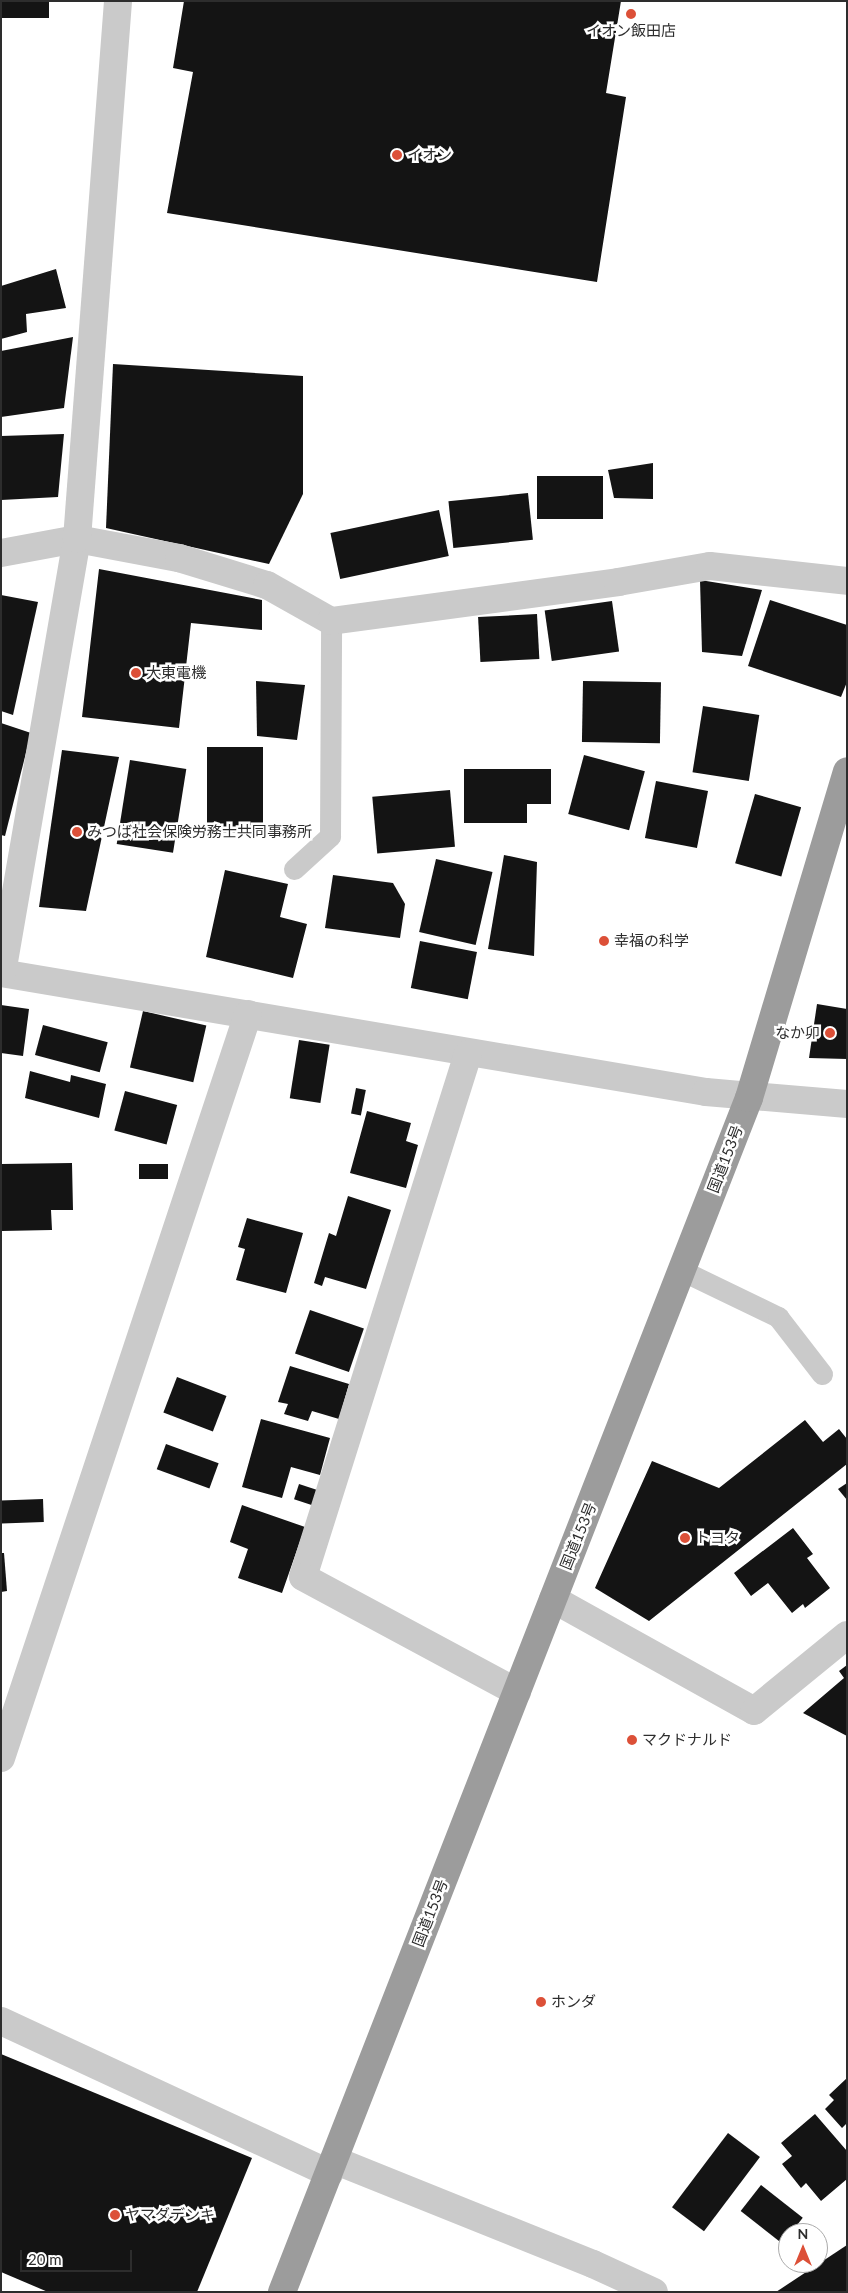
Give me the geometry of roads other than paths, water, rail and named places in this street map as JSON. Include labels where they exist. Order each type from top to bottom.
[{"type":"highway","name":"国道153号","points":[[282,2292],[683,1271],[749,1098],[847,771]]},
{"type":"street","points":[[118,1],[77,539],[1,973],[248,1014],[468,1054],[749,1098],[847,1104]]},
{"type":"street","points":[[1,553],[77,539],[178,558],[266,585],[332,622],[618,582],[710,566],[847,581]]},
{"type":"street","points":[[1,1758],[248,1014]]},
{"type":"street","points":[[468,1054],[303,1577],[517,1692]]},
{"type":"street","points":[[553,1599],[754,1711],[847,1635]]},
{"type":"street","points":[[1,2021],[331,2166],[593,2264],[654,2292]]},
{"type":"lane","points":[[294,869],[330,836],[332,622]]},
{"type":"lane","points":[[683,1271],[778,1317],[822,1374]]},
{"type":"place","name":"イオン飯田店","points":[[631,14]]},
{"type":"place","name":"イオン","points":[[397,155]]},
{"type":"place","name":"大東電機","points":[[136,673]]},
{"type":"place","name":"みつば社会保険労務士共同事務所","points":[[77,832]]},
{"type":"place","name":"幸福の科学","points":[[604,941]]},
{"type":"place","name":"なか卯","points":[[830,1033]]},
{"type":"place","name":"トヨタ","points":[[685,1538]]},
{"type":"place","name":"マクドナルド","points":[[632,1740]]},
{"type":"place","name":"ホンダ","points":[[541,2002]]},
{"type":"place","name":"ヤマダデンキ","points":[[115,2215]]}]
